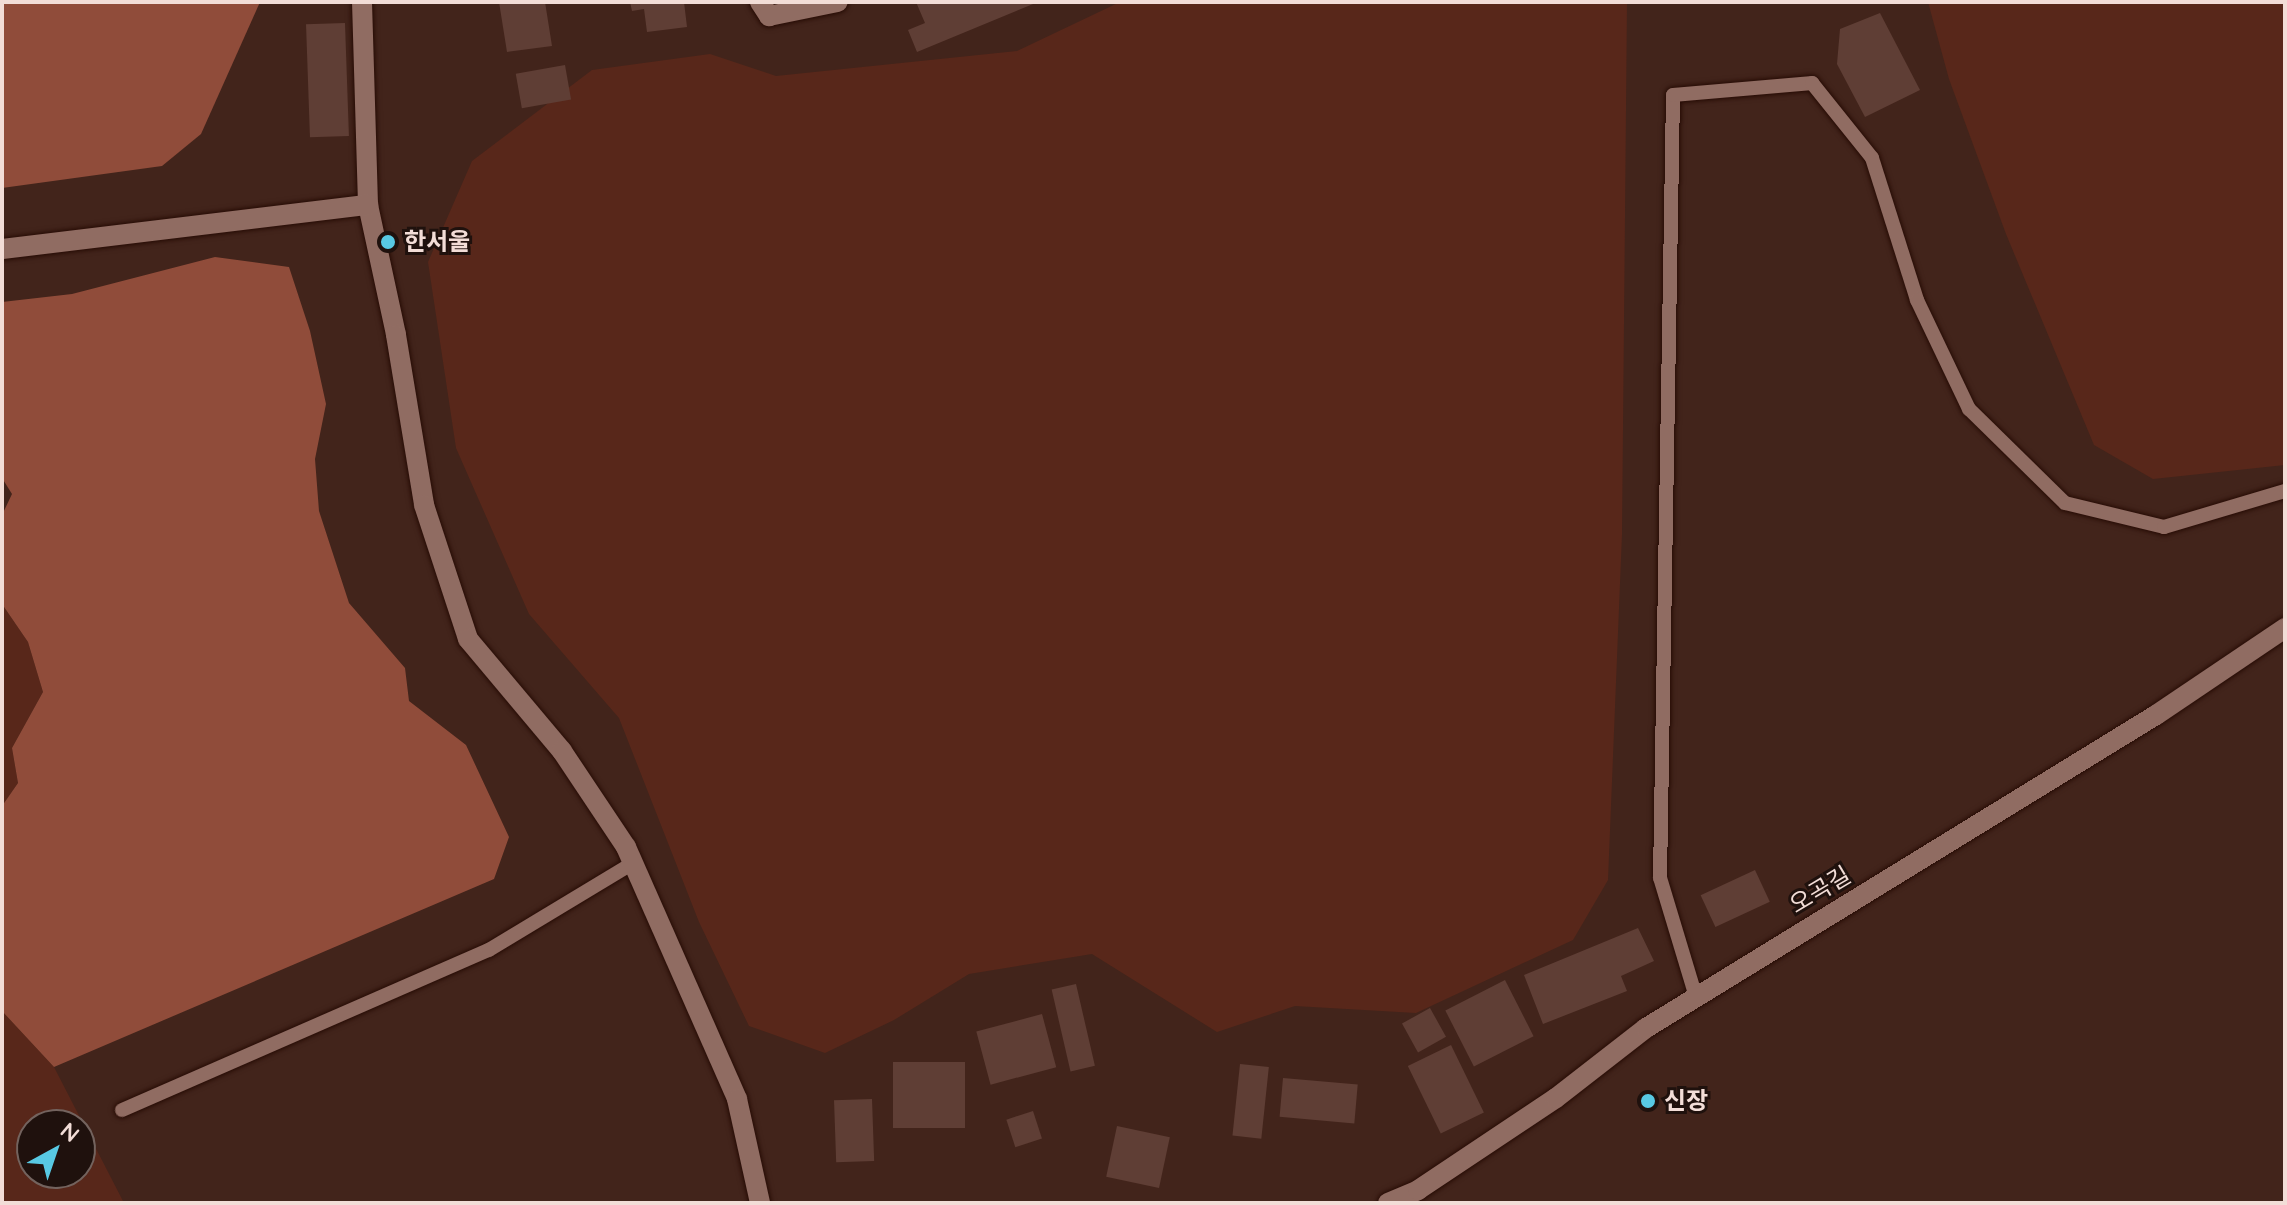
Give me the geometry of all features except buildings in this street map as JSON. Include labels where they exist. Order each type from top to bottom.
[{"type":"street","points":[[362,2],[368,205],[396,335],[424,505],[468,639],[562,751],[633,863],[737,1099],[760,1203]]},
{"type":"street","points":[[760,2],[769,16],[838,2]]},
{"type":"street","points":[[2,249],[368,205]]},
{"type":"street","name":"오곡길","points":[[1388,1203],[1444,1174],[1696,997],[2156,715],[2285,628]]},
{"type":"lane","points":[[1696,997],[1660,878],[1673,95],[1812,83],[1872,158],[1917,300],[1969,409],[2065,503],[2164,527],[2285,491]]},
{"type":"lane","points":[[122,1110],[489,950],[633,863]]},
{"type":"shaded area","points":[[2,2],[260,2],[201,134],[162,166],[2,188]]},
{"type":"shaded area","points":[[1120,2],[1627,2],[1622,534],[1608,880],[1573,940],[1416,1013],[1295,1006],[1217,1032],[1092,954],[969,974],[894,1020],[825,1053],[749,1026],[699,922],[619,718],[529,614],[456,448],[428,262],[472,161],[592,70],[710,54],[776,76],[1017,51]]},
{"type":"shaded area","points":[[1928,2],[2285,2],[2285,465],[2153,479],[2094,445],[2006,234],[1949,79]]},
{"type":"shaded area","points":[[215,257],[289,267],[310,331],[326,404],[315,459],[319,511],[349,603],[405,668],[409,701],[466,745],[509,837],[494,879],[54,1067],[2,1011],[2,806],[18,783],[12,748],[43,692],[28,642],[2,604],[2,515],[12,494],[2,478],[2,302],[72,294]]},
{"type":"shaded area","points":[[2,604],[28,642],[43,692],[12,748],[18,783],[2,806]]},
{"type":"shaded area","points":[[2,1011],[54,1067],[76,1109],[16,1109],[16,1189],[96,1189],[96,1149],[124,1203],[2,1203]]},
{"type":"place","name":"한서울","points":[[388,242]]},
{"type":"place","name":"신장","points":[[1648,1101]]}]
